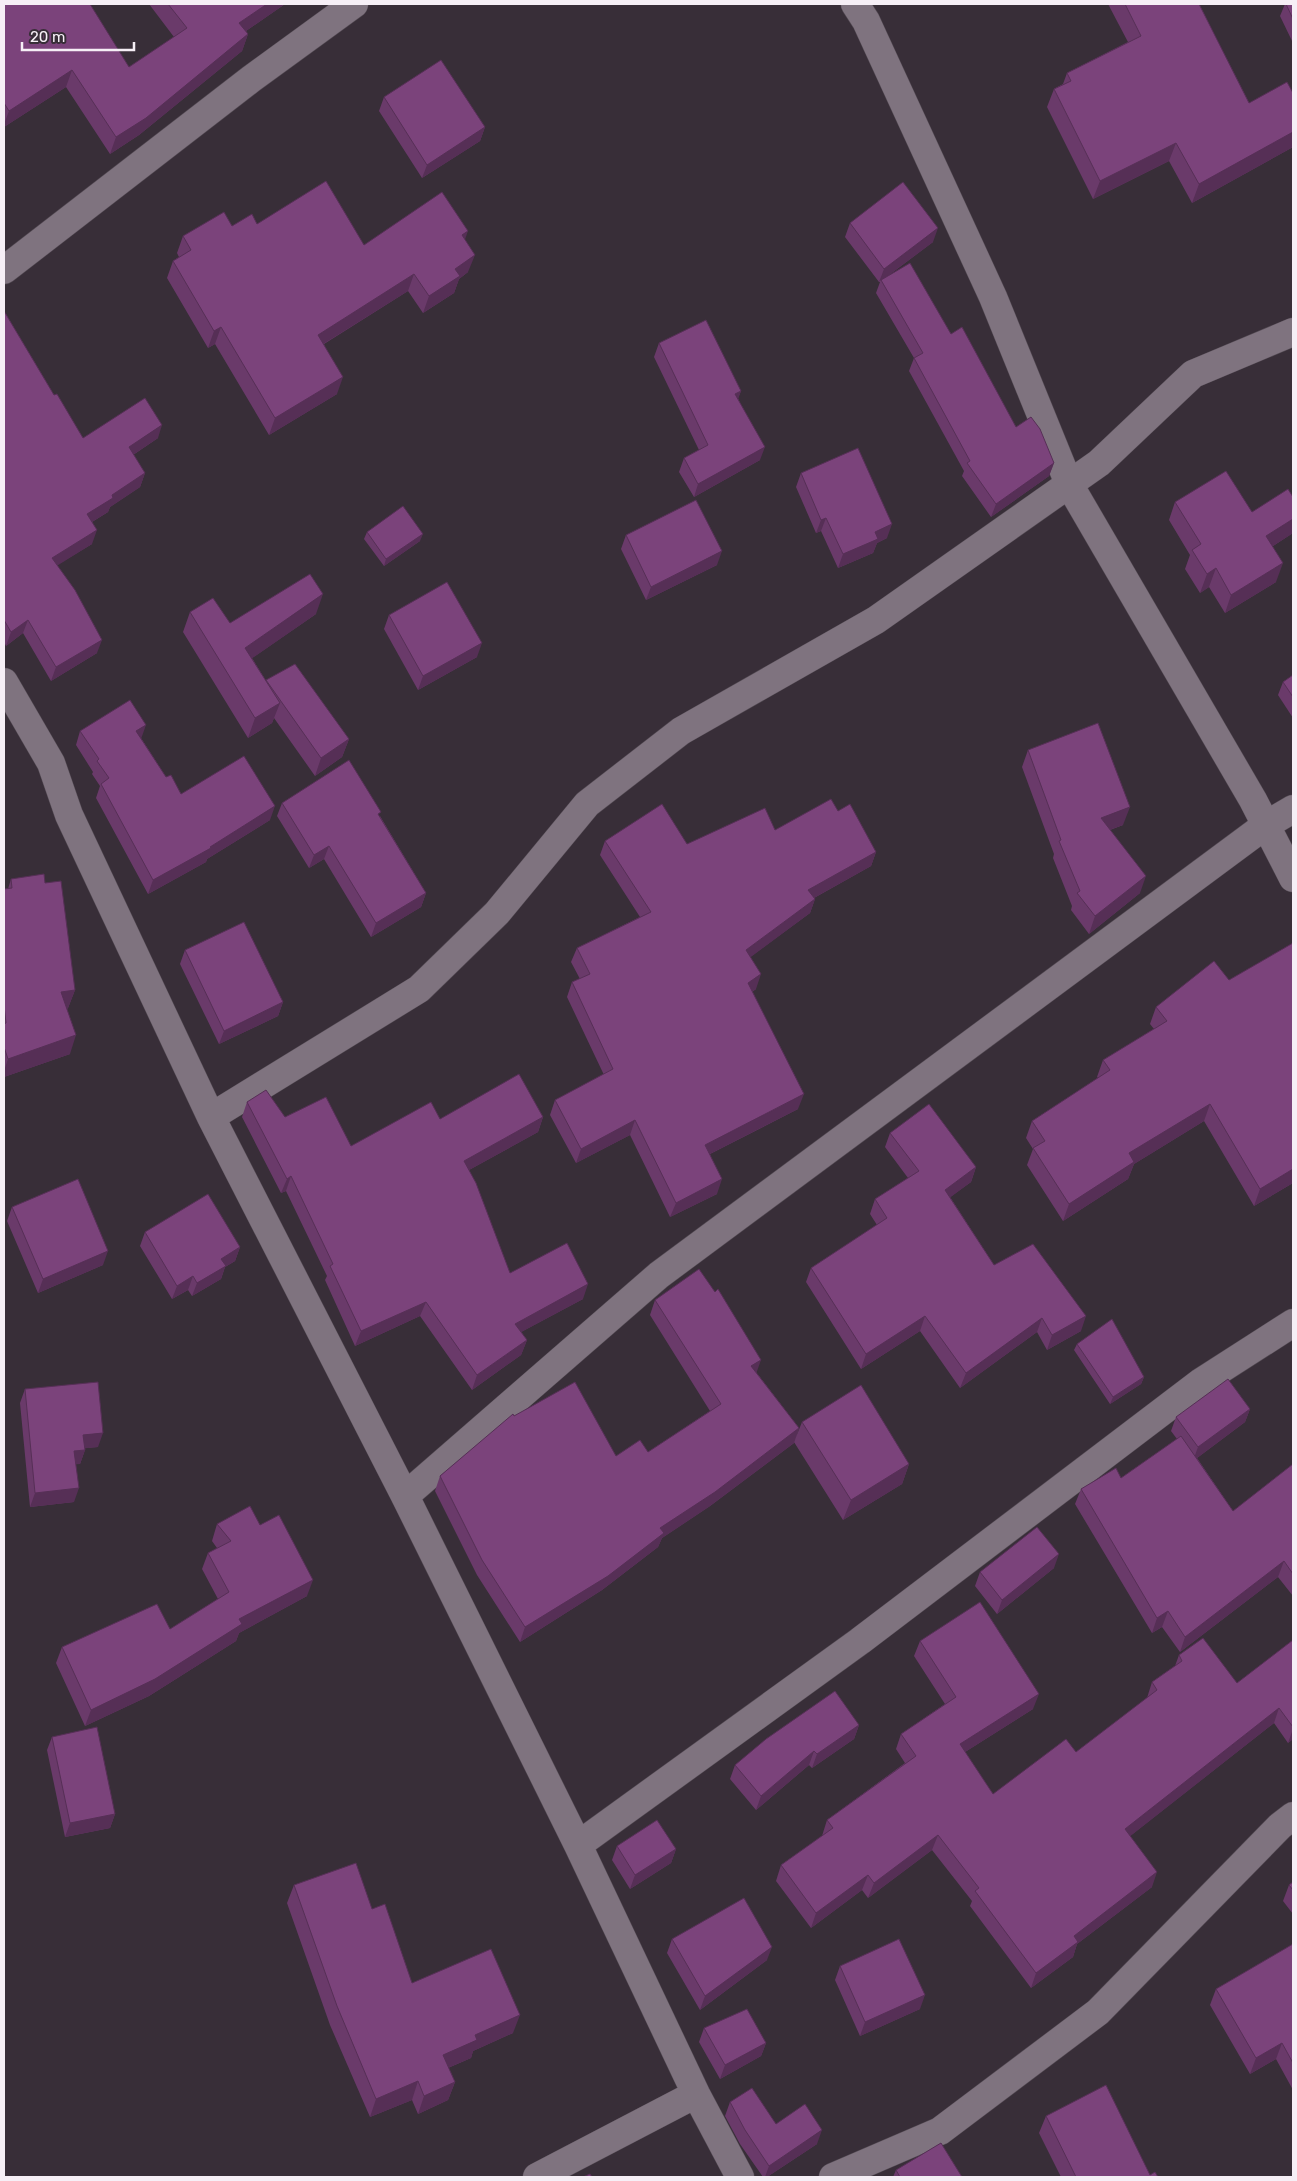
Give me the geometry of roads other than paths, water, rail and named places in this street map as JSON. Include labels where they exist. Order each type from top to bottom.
[{"type":"street","points":[[4,270],[243,85],[354,4]]},
{"type":"street","points":[[855,4],[866,21],[993,296],[1070,484],[1266,825],[1293,878]]},
{"type":"street","points":[[211,1117],[419,989],[497,913],[587,804],[681,731],[876,620],[1099,463],[1193,374],[1293,332]]},
{"type":"street","points":[[4,682],[51,762],[69,815],[211,1117],[405,1496],[578,1845],[696,2094],[740,2177]]},
{"type":"street","points":[[405,1496],[659,1275],[1266,825],[1293,809]]},
{"type":"street","points":[[578,1845],[860,1641],[1201,1382],[1293,1323]]},
{"type":"street","points":[[834,2177],[940,2131],[1098,2012],[1280,1826],[1293,1816]]},
{"type":"street","points":[[537,2177],[696,2094]]}]
